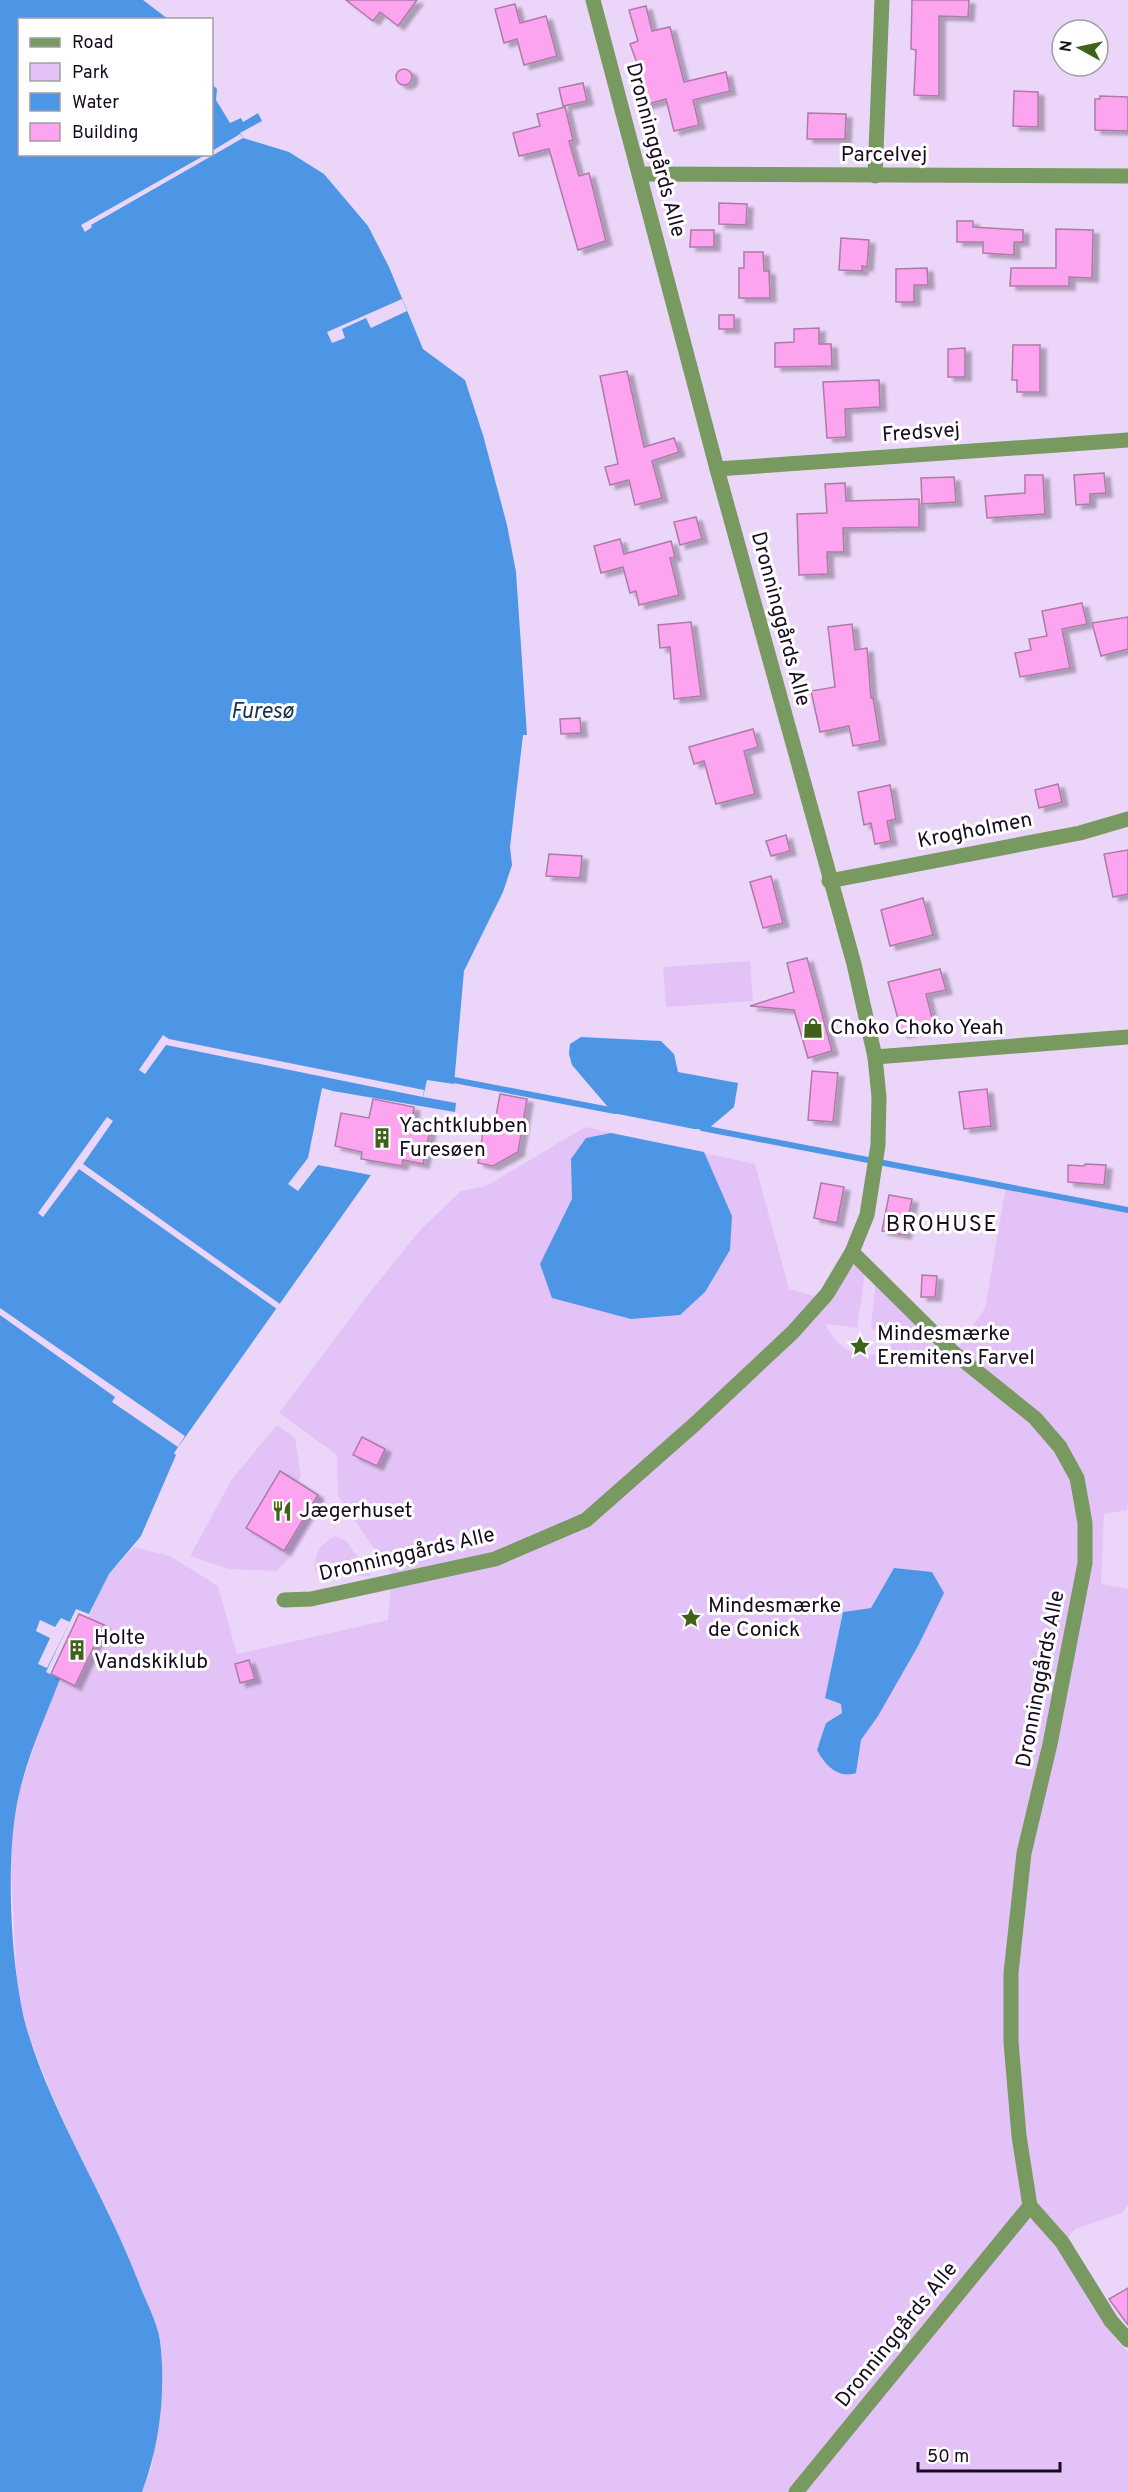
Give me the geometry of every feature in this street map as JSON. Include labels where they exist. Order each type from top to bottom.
[{"type":"street","name":"Dronninggårds Alle","points":[[284,1600],[311,1599],[495,1559],[586,1520],[696,1423],[793,1332],[827,1294],[852,1252],[867,1215],[878,1145],[879,1097],[875,1057],[854,964],[717,469],[593,0]]},
{"type":"street","points":[[875,176],[882,0]]},
{"type":"street","name":"Parcelvej","points":[[640,174],[1128,176]]},
{"type":"street","name":"Fredsvej","points":[[717,469],[1128,440]]},
{"type":"street","name":"Krogholmen","points":[[829,880],[1080,832],[1128,819]]},
{"type":"street","points":[[875,1057],[1128,1037]]},
{"type":"street","name":"Dronninggårds Alle","points":[[796,2492],[1030,2205],[1019,2136],[1011,2042],[1011,1973],[1024,1853],[1050,1744],[1085,1563],[1085,1523],[1077,1478],[1060,1447],[1035,1418],[954,1353],[852,1252]]},
{"type":"street","points":[[1030,2205],[1062,2242],[1111,2321],[1128,2340]]},
{"type":"green space","points":[[750,961],[753,1001],[666,1007],[663,967]]},
{"type":"green space","points":[[585,1127],[755,1164],[789,1289],[832,1301],[852,1264],[865,1273],[857,1328],[826,1324],[840,1344],[850,1351],[871,1355],[891,1345],[899,1334],[871,1329],[875,1285],[951,1358],[985,1308],[1006,1186],[1128,1209],[1128,1501],[1127,1510],[1104,1514],[1101,1584],[1128,1589],[1128,2205],[1122,2213],[1075,2229],[1059,2249],[1115,2338],[1128,2352],[1128,2492],[142,2492],[152,2466],[162,2394],[160,2338],[50,2090],[28,2033],[17,1985],[11,1867],[13,1824],[20,1789],[60,1679],[109,1574],[134,1547],[170,1556],[218,1586],[237,1654],[388,1620],[392,1574],[338,1496],[337,1455],[279,1413],[363,1301],[420,1230],[461,1191],[486,1186]],"holes":[[[894,1568],[944,1593],[878,1716],[861,1740],[856,1773],[826,1723],[842,1713],[841,1704],[825,1698],[843,1612],[871,1608]]]},
{"type":"green space","points":[[277,1425],[295,1438],[301,1476],[298,1482],[280,1472],[246,1528],[284,1551],[318,1495],[326,1503],[294,1554],[276,1571],[228,1569],[190,1556],[232,1479]]},
{"type":"green space","points":[[335,1536],[346,1541],[371,1576],[328,1576],[315,1571],[319,1550]]},
{"type":"water","name":"Furesø","points":[[0,0],[143,0],[167,18],[18,18],[18,156],[213,156],[213,85],[217,89],[216,100],[230,123],[241,118],[243,122],[258,113],[262,121],[240,133],[243,138],[289,152],[324,174],[368,226],[389,267],[423,349],[465,380],[483,435],[507,525],[516,572],[527,735],[523,735],[510,847],[512,865],[503,892],[464,971],[454,1084],[427,1080],[423,1097],[456,1103],[455,1112],[333,1091],[318,1164],[371,1175],[174,1453],[176,1455],[141,1536],[109,1574],[89,1614],[76,1609],[46,1672],[60,1679],[24,1776],[15,1815],[12,1845],[11,1912],[17,1978],[28,2033],[39,2065],[111,2219],[154,2318],[162,2360],[162,2398],[153,2456],[142,2492],[0,2492]]},
{"type":"water","points":[[581,1037],[661,1041],[674,1054],[678,1072],[738,1083],[734,1107],[708,1129],[694,1129],[613,1113],[572,1065],[569,1054],[570,1044]]},
{"type":"water","points":[[611,1133],[704,1152],[732,1216],[730,1250],[705,1292],[680,1315],[631,1319],[552,1298],[540,1264],[572,1199],[571,1159],[586,1138]]},
{"type":"water","points":[[894,1568],[932,1572],[944,1593],[918,1646],[878,1716],[861,1740],[856,1773],[843,1774],[828,1765],[817,1750],[826,1723],[842,1713],[841,1704],[825,1698],[843,1612],[871,1608]]},
{"type":"pier","points":[[240,134],[243,138],[213,155],[213,150]]},
{"type":"pier","points":[[203,156],[212,156],[91,225],[92,227],[85,232],[81,225]]},
{"type":"pier","points":[[402,299],[407,311],[371,328],[366,318],[342,329],[345,338],[332,343],[327,332]]},
{"type":"pier","points":[[163,1035],[169,1039],[424,1090],[423,1097],[166,1045],[145,1074],[139,1070]]},
{"type":"pier","points":[[322,1088],[333,1091],[331,1103],[333,1104],[321,1162],[373,1173],[371,1175],[318,1165],[298,1191],[288,1184],[308,1158]]},
{"type":"pier","points":[[107,1117],[113,1121],[83,1164],[280,1304],[277,1309],[79,1169],[43,1217],[38,1213]]},
{"type":"pier","points":[[0,1308],[185,1436],[178,1447],[112,1402],[115,1397],[0,1315]]},
{"type":"pier","points":[[61,1618],[70,1622],[47,1668],[38,1664],[50,1638],[36,1631],[40,1620],[55,1627]]},
{"type":"building","points":[[346,0],[417,0],[398,26],[380,12],[373,21]]},
{"type":"building","points":[[912,0],[969,0],[968,17],[939,16],[939,96],[914,95],[916,50],[911,49]]},
{"type":"building","points":[[515,4],[520,23],[546,16],[557,56],[524,65],[517,39],[504,43],[495,9]]},
{"type":"building","points":[[646,6],[652,31],[670,27],[684,82],[726,72],[730,91],[693,100],[699,125],[674,131],[666,99],[641,106],[633,76],[641,74],[630,44],[638,41],[629,10]]},
{"type":"building","points":[[401,69],[407,69],[412,77],[410,83],[401,85],[396,80],[396,74]]},
{"type":"building","points":[[583,83],[587,101],[563,106],[559,88]]},
{"type":"building","points":[[1014,91],[1038,92],[1038,127],[1013,126]]},
{"type":"building","points":[[1100,96],[1128,97],[1128,131],[1095,130],[1095,99],[1100,99]]},
{"type":"building","points":[[565,107],[573,140],[569,141],[579,176],[589,173],[606,241],[578,250],[549,149],[519,156],[513,133],[540,126],[537,114]]},
{"type":"building","points":[[808,113],[846,114],[845,139],[807,139]]},
{"type":"building","points":[[719,203],[747,204],[746,225],[719,224]]},
{"type":"building","points":[[957,221],[973,221],[973,227],[1023,230],[1023,242],[1014,242],[1014,255],[983,253],[983,242],[957,242]]},
{"type":"building","points":[[1056,229],[1093,230],[1092,278],[1069,277],[1069,286],[1010,286],[1011,268],[1056,268]]},
{"type":"building","points":[[691,230],[714,230],[714,247],[690,247]]},
{"type":"building","points":[[841,238],[869,240],[867,267],[862,266],[862,271],[839,270]]},
{"type":"building","points":[[744,252],[763,252],[764,271],[769,271],[770,298],[739,298],[739,268],[744,268]]},
{"type":"building","points":[[927,268],[928,285],[914,285],[914,302],[896,302],[896,269]]},
{"type":"building","points":[[719,315],[734,315],[734,329],[719,329]]},
{"type":"building","points":[[819,328],[819,344],[831,344],[832,366],[775,367],[775,343],[794,342],[794,329]]},
{"type":"building","points":[[1013,345],[1040,345],[1040,392],[1017,392],[1017,380],[1012,380]]},
{"type":"building","points":[[965,348],[965,377],[948,377],[948,349]]},
{"type":"building","points":[[627,371],[644,447],[674,438],[679,452],[652,461],[662,498],[635,505],[629,480],[610,485],[605,467],[618,464],[600,376]]},
{"type":"building","points":[[879,380],[880,407],[845,409],[846,437],[827,438],[823,382]]},
{"type":"building","points":[[1104,473],[1106,493],[1090,494],[1090,504],[1076,505],[1074,475]]},
{"type":"building","points":[[1025,475],[1043,475],[1045,514],[987,518],[985,496],[1025,493]]},
{"type":"building","points":[[954,477],[956,502],[922,504],[921,478]]},
{"type":"building","points":[[845,483],[846,501],[919,499],[919,527],[843,528],[844,552],[827,552],[828,574],[799,575],[797,514],[827,513],[825,484]]},
{"type":"building","points":[[696,517],[702,539],[680,545],[674,522]]},
{"type":"building","points":[[620,539],[624,554],[671,541],[675,557],[670,558],[679,595],[639,605],[636,591],[630,593],[623,567],[601,573],[594,546]]},
{"type":"building","points":[[1082,603],[1087,624],[1062,629],[1070,668],[1020,677],[1015,653],[1031,650],[1029,639],[1047,636],[1042,611]]},
{"type":"building","points":[[1128,617],[1128,649],[1101,656],[1092,623]]},
{"type":"building","points":[[691,622],[701,696],[674,699],[670,647],[660,648],[658,625]]},
{"type":"building","points":[[852,624],[855,650],[867,648],[871,698],[873,698],[880,741],[853,746],[849,726],[820,732],[811,691],[835,687],[828,627]]},
{"type":"building","points":[[580,718],[581,733],[561,734],[560,719]]},
{"type":"building","points":[[753,729],[758,747],[744,751],[755,794],[716,804],[704,761],[694,764],[689,747]]},
{"type":"building","points":[[1058,784],[1062,802],[1039,808],[1035,790]]},
{"type":"building","points":[[890,785],[896,819],[887,821],[891,841],[875,844],[871,823],[864,825],[858,792]]},
{"type":"building","points":[[786,835],[790,851],[771,856],[766,841]]},
{"type":"building","points":[[1128,850],[1128,894],[1113,897],[1104,854]]},
{"type":"building","points":[[549,854],[582,856],[580,878],[546,876]]},
{"type":"building","points":[[771,876],[783,923],[763,928],[750,882]]},
{"type":"building","points":[[923,898],[933,935],[890,946],[881,910]]},
{"type":"building","points":[[807,958],[832,1051],[808,1058],[794,1010],[750,1006],[794,992],[787,963]]},
{"type":"building","points":[[940,969],[946,990],[926,994],[934,1026],[902,1034],[888,982]]},
{"type":"building","points":[[812,1071],[838,1073],[833,1122],[808,1120]]},
{"type":"building","points":[[987,1089],[991,1126],[964,1129],[959,1092]]},
{"type":"building","points":[[500,1094],[527,1099],[518,1152],[493,1166],[478,1163],[483,1132],[493,1133]]},
{"type":"building","name":"Yachtklubben Furesøen","points":[[373,1099],[414,1107],[411,1126],[430,1130],[423,1164],[403,1160],[402,1166],[361,1159],[362,1152],[335,1146],[341,1113],[369,1118]]},
{"type":"building","points":[[1085,1164],[1106,1165],[1104,1185],[1068,1182],[1068,1165],[1084,1166]]},
{"type":"building","points":[[821,1183],[844,1187],[837,1223],[814,1218]]},
{"type":"building","points":[[889,1195],[912,1199],[905,1235],[882,1231]]},
{"type":"building","points":[[922,1275],[937,1276],[935,1297],[921,1297]]},
{"type":"building","points":[[362,1437],[385,1449],[377,1466],[353,1455]]},
{"type":"building","name":"Jægerhuset","points":[[280,1471],[318,1495],[284,1551],[246,1528]]},
{"type":"building","name":"Holte Vandskiklub","points":[[79,1614],[104,1625],[75,1686],[51,1674]]},
{"type":"building","points":[[249,1660],[255,1679],[240,1683],[235,1664]]},
{"type":"building","points":[[1128,2288],[1128,2325],[1109,2299]]},
{"type":"waterway","points":[[454,1080],[615,1111]]},
{"type":"waterway","points":[[702,1128],[1128,1210]]},
{"type":"place","name":"Choko Choko Yeah","points":[[813,1028]]},
{"type":"place","name":"Yachtklubben Furesøen","points":[[382,1138]]},
{"type":"place","name":"Mindesmærke Eremitens Farvel","points":[[860,1346]]},
{"type":"place","name":"Jægerhuset","points":[[282,1511]]},
{"type":"place","name":"Mindesmærke de Conick","points":[[691,1618]]},
{"type":"place","name":"Holte Vandskiklub","points":[[77,1650]]},
{"type":"district","name":"BROHUSE","points":[[942,1225]]}]
